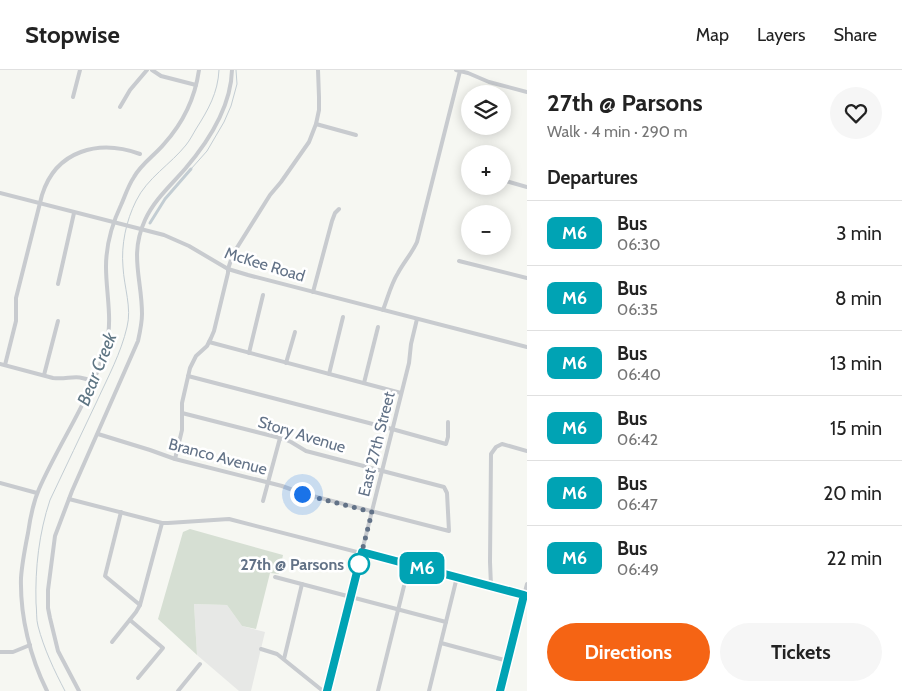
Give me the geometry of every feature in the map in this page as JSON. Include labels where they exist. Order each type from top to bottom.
[{"type":"street","points":[[73,96],[80,70]]},
{"type":"street","points":[[120,107],[130,90],[147,70]]},
{"type":"street","points":[[152,70],[161,76],[196,85]]},
{"type":"street","points":[[47,691],[30,645],[24,617],[21,579],[25,546],[33,509],[37,493],[93,382],[105,347],[108,336],[109,317],[106,266],[109,239],[134,176],[179,125],[193,98],[199,70]]},
{"type":"street","points":[[79,691],[58,650],[48,608],[48,590],[56,536],[69,499],[134,351],[140,332],[142,314],[136,262],[141,229],[157,199],[194,158],[208,139],[225,103],[232,70]]},
{"type":"street","points":[[175,459],[182,430],[182,403],[191,364],[209,342],[214,331],[228,268],[233,254],[270,195],[309,142],[316,124],[319,103],[318,70]]},
{"type":"street","points":[[384,310],[395,279],[417,242],[458,70],[489,82],[527,92]]},
{"type":"street","points":[[316,124],[356,135]]},
{"type":"street","points":[[93,382],[80,377],[59,379],[2,365],[16,320],[16,298],[40,203],[45,186],[52,174],[61,163],[90,149],[118,148],[140,154]]},
{"type":"street","points":[[511,182],[527,186]]},
{"type":"street","name":"McKee Road","points":[[0,193],[177,240],[228,268],[312,292],[527,347]]},
{"type":"street","points":[[312,292],[332,221],[339,209]]},
{"type":"street","points":[[58,284],[74,213]]},
{"type":"street","points":[[459,261],[527,278]]},
{"type":"street","points":[[249,353],[263,295]]},
{"type":"street","points":[[328,374],[343,317]]},
{"type":"street","name":"East 27th Street","points":[[327,691],[409,363],[416,318]]},
{"type":"street","points":[[44,375],[58,321]]},
{"type":"street","points":[[364,383],[378,327]]},
{"type":"street","points":[[286,363],[295,332]]},
{"type":"street","points":[[209,342],[401,393]]},
{"type":"street","points":[[188,376],[446,444],[448,422]]},
{"type":"street","name":"Story Avenue","points":[[182,413],[280,438],[292,442],[306,451],[444,487],[447,493],[449,532]]},
{"type":"street","name":"Branco Avenue","points":[[98,434],[175,459],[449,532]]},
{"type":"street","points":[[263,501],[280,438]]},
{"type":"street","points":[[491,586],[491,454],[496,447],[502,444],[527,451]]},
{"type":"street","points":[[0,483],[37,493]]},
{"type":"street","points":[[69,499],[162,523],[229,518],[524,595]]},
{"type":"street","points":[[122,512],[105,576],[140,604]]},
{"type":"street","points":[[112,642],[140,604],[162,523]]},
{"type":"street","points":[[275,577],[446,622]]},
{"type":"street","points":[[429,691],[457,577]]},
{"type":"street","points":[[284,659],[302,584]]},
{"type":"street","points":[[500,691],[527,584]]},
{"type":"street","points":[[378,691],[404,586]]},
{"type":"street","points":[[130,620],[163,648],[138,678]]},
{"type":"street","points":[[440,643],[508,660]]},
{"type":"street","points":[[0,652],[13,652],[30,645]]},
{"type":"street","points":[[261,649],[274,652],[323,691]]},
{"type":"street","points":[[178,691],[200,664]]},
{"type":"shaded area","points":[[190,529],[283,555],[279,574],[270,573],[256,629],[242,626],[227,605],[194,604],[197,655],[158,619],[183,532]]},
{"type":"shaded area","points":[[194,604],[227,605],[242,626],[265,632],[251,691],[239,691],[197,655]]},
{"type":"waterway","name":"Bear Creek","points":[[65,691],[46,651],[37,621],[36,577],[43,525],[50,500],[110,374],[124,337],[129,312],[123,250],[125,233],[132,209],[146,185],[180,152],[190,139],[212,101],[217,86],[219,70]]},
{"type":"waterway","points":[[191,169],[207,151],[224,122],[237,84],[236,70]]},
{"type":"waterway","points":[[150,223],[165,199],[191,169]]},
{"type":"bus line","name":"M6","points":[[327,691],[362,552],[524,595],[500,691]]},
{"type":"place","name":"27th @ Parsons","points":[[359,564]]},
{"type":"route","points":[[302,494],[372,512],[358,567],[359,564]]}]
